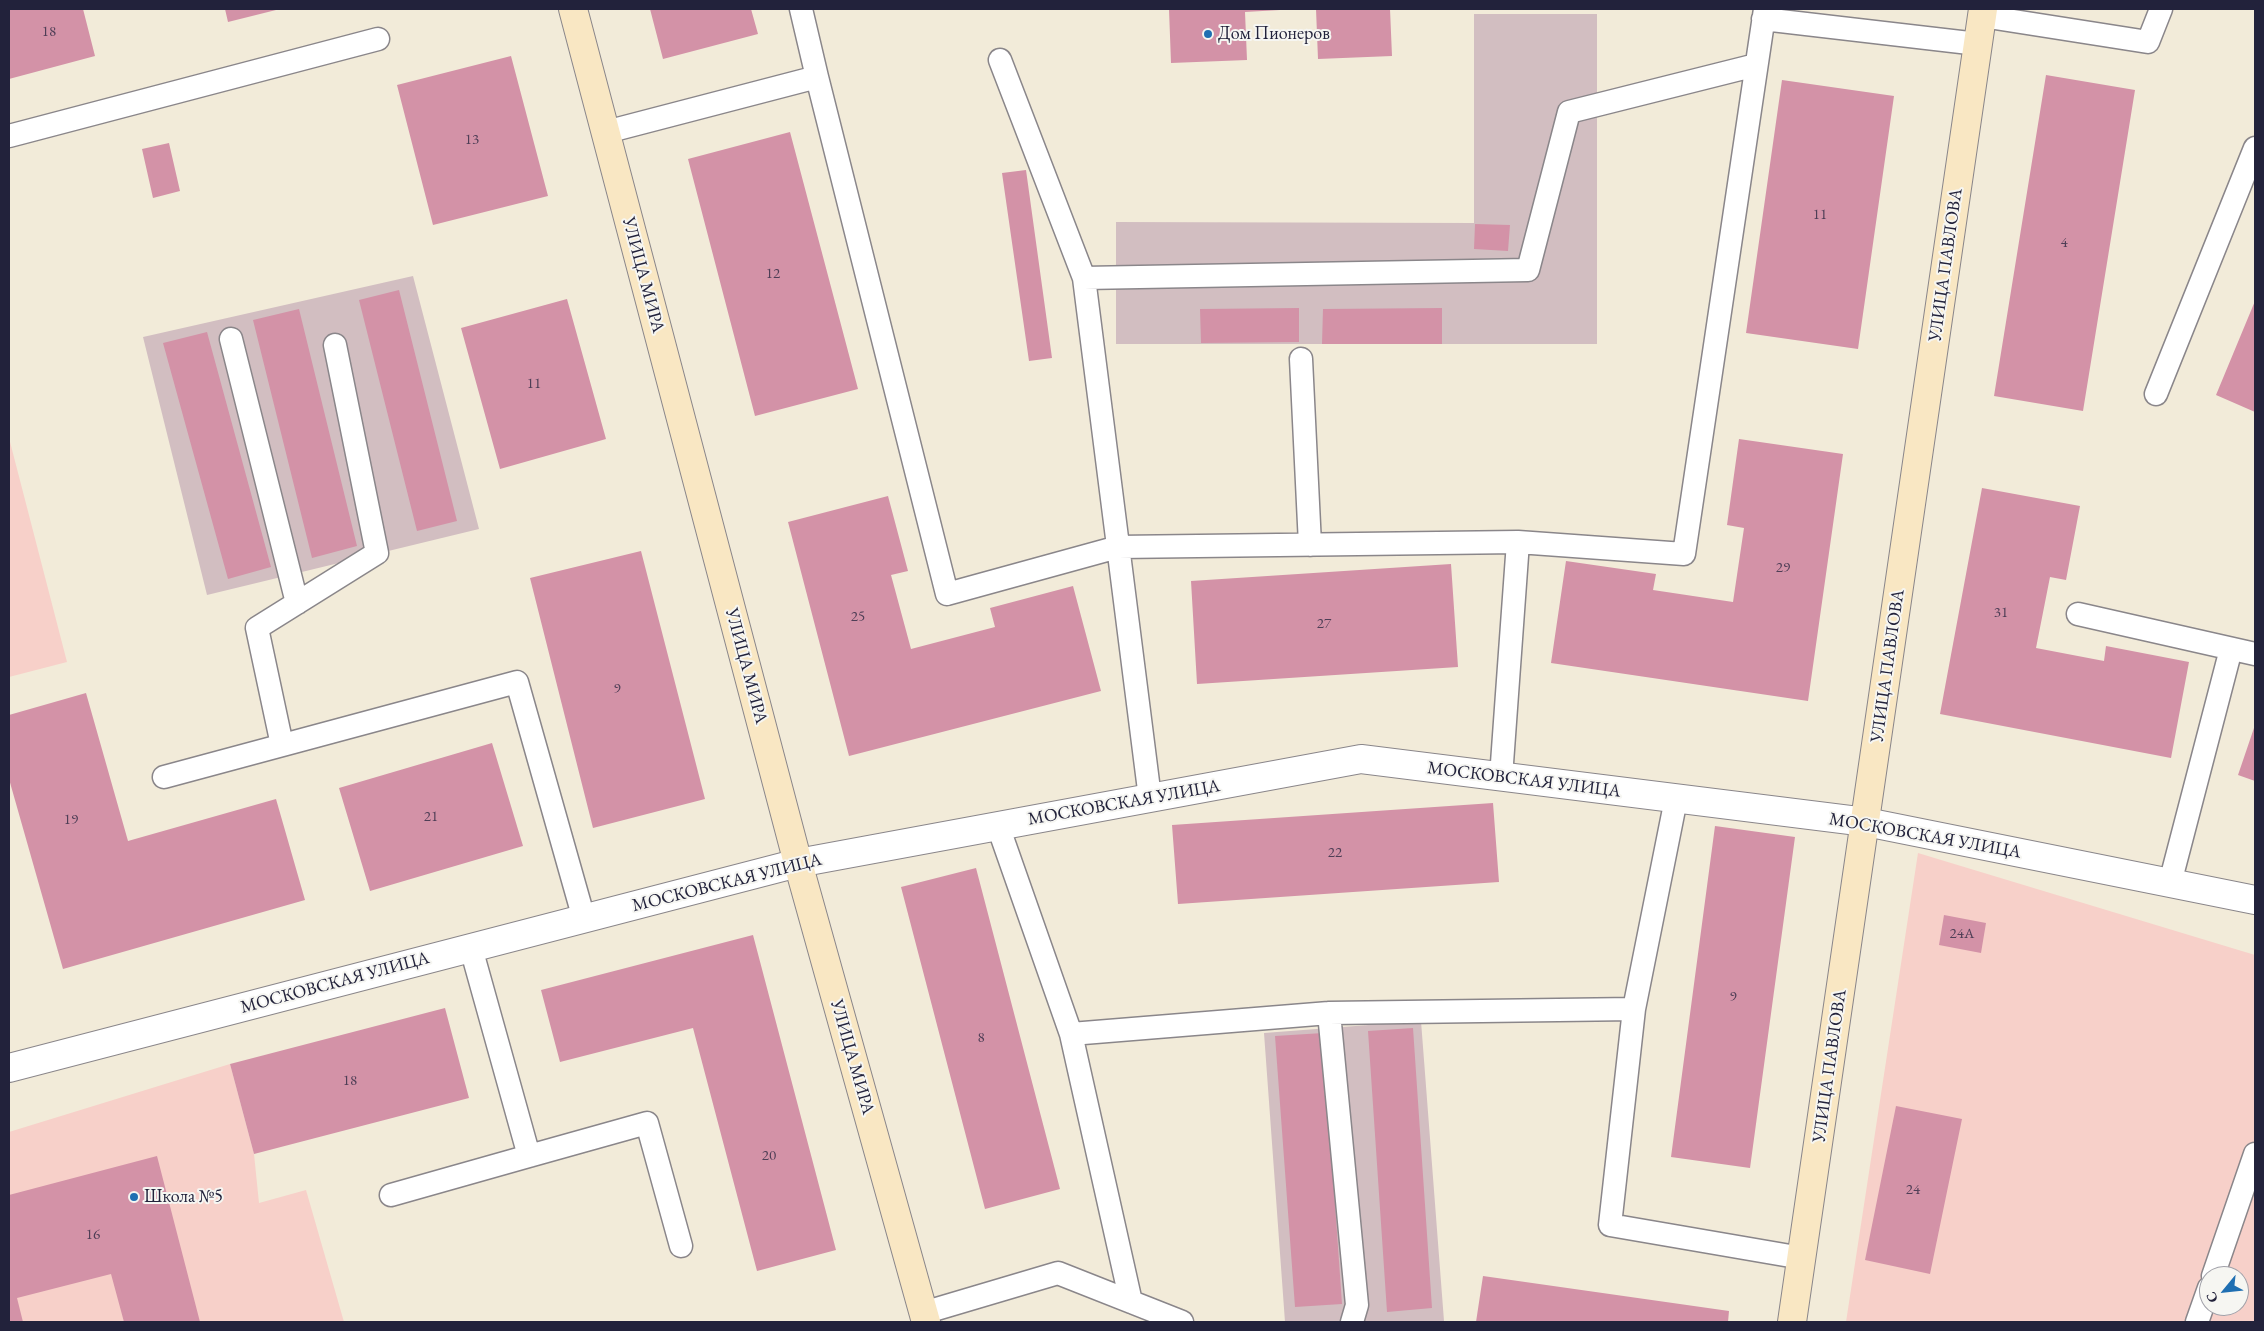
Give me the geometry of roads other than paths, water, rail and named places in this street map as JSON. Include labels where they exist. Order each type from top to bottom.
[{"type":"street","name":"УЛИЦА МИРА","points":[[573,9],[798,863],[925,1318]]},
{"type":"street","name":"УЛИЦА ПАВЛОВА","points":[[1792,1322],[1983,12]]},
{"type":"street","name":"МОСКОВСКАЯ УЛИЦА","points":[[9,1068],[798,863],[1361,760],[1866,822],[2255,900]]},
{"type":"lane","points":[[801,9],[947,594],[1118,547],[1518,542],[1684,554],[1764,14],[1978,44]]},
{"type":"lane","points":[[1983,12],[2148,42],[2161,9]]},
{"type":"lane","points":[[9,136],[378,39]]},
{"type":"lane","points":[[1000,60],[1084,278],[1150,798]]},
{"type":"lane","points":[[1084,278],[1528,270],[1569,112],[1756,66]]},
{"type":"lane","points":[[606,132],[817,77]]},
{"type":"lane","points":[[2156,394],[2255,148]]},
{"type":"lane","points":[[231,339],[297,603]]},
{"type":"lane","points":[[282,745],[257,628],[376,553],[335,344]]},
{"type":"lane","points":[[1301,360],[1310,545]]},
{"type":"lane","points":[[1501,777],[1518,542]]},
{"type":"lane","points":[[2078,614],[2255,654]]},
{"type":"lane","points":[[2170,883],[2232,649]]},
{"type":"lane","points":[[164,777],[517,682],[584,919]]},
{"type":"lane","points":[[1676,799],[1634,1009],[1610,1225],[1802,1258]]},
{"type":"lane","points":[[998,826],[1071,1034],[1131,1302]]},
{"type":"lane","points":[[471,948],[529,1156]]},
{"type":"lane","points":[[1071,1034],[1329,1013],[1634,1009]]},
{"type":"lane","points":[[1329,1013],[1357,1305],[1352,1322]]},
{"type":"lane","points":[[391,1195],[647,1124],[681,1246]]},
{"type":"lane","points":[[2216,1266],[2255,1154]]},
{"type":"lane","points":[[925,1318],[1058,1274],[1182,1322]]},
{"type":"place","name":"Дом Пионеров","points":[[1208,34]]},
{"type":"place","name":"Школа №5","points":[[134,1197]]}]
